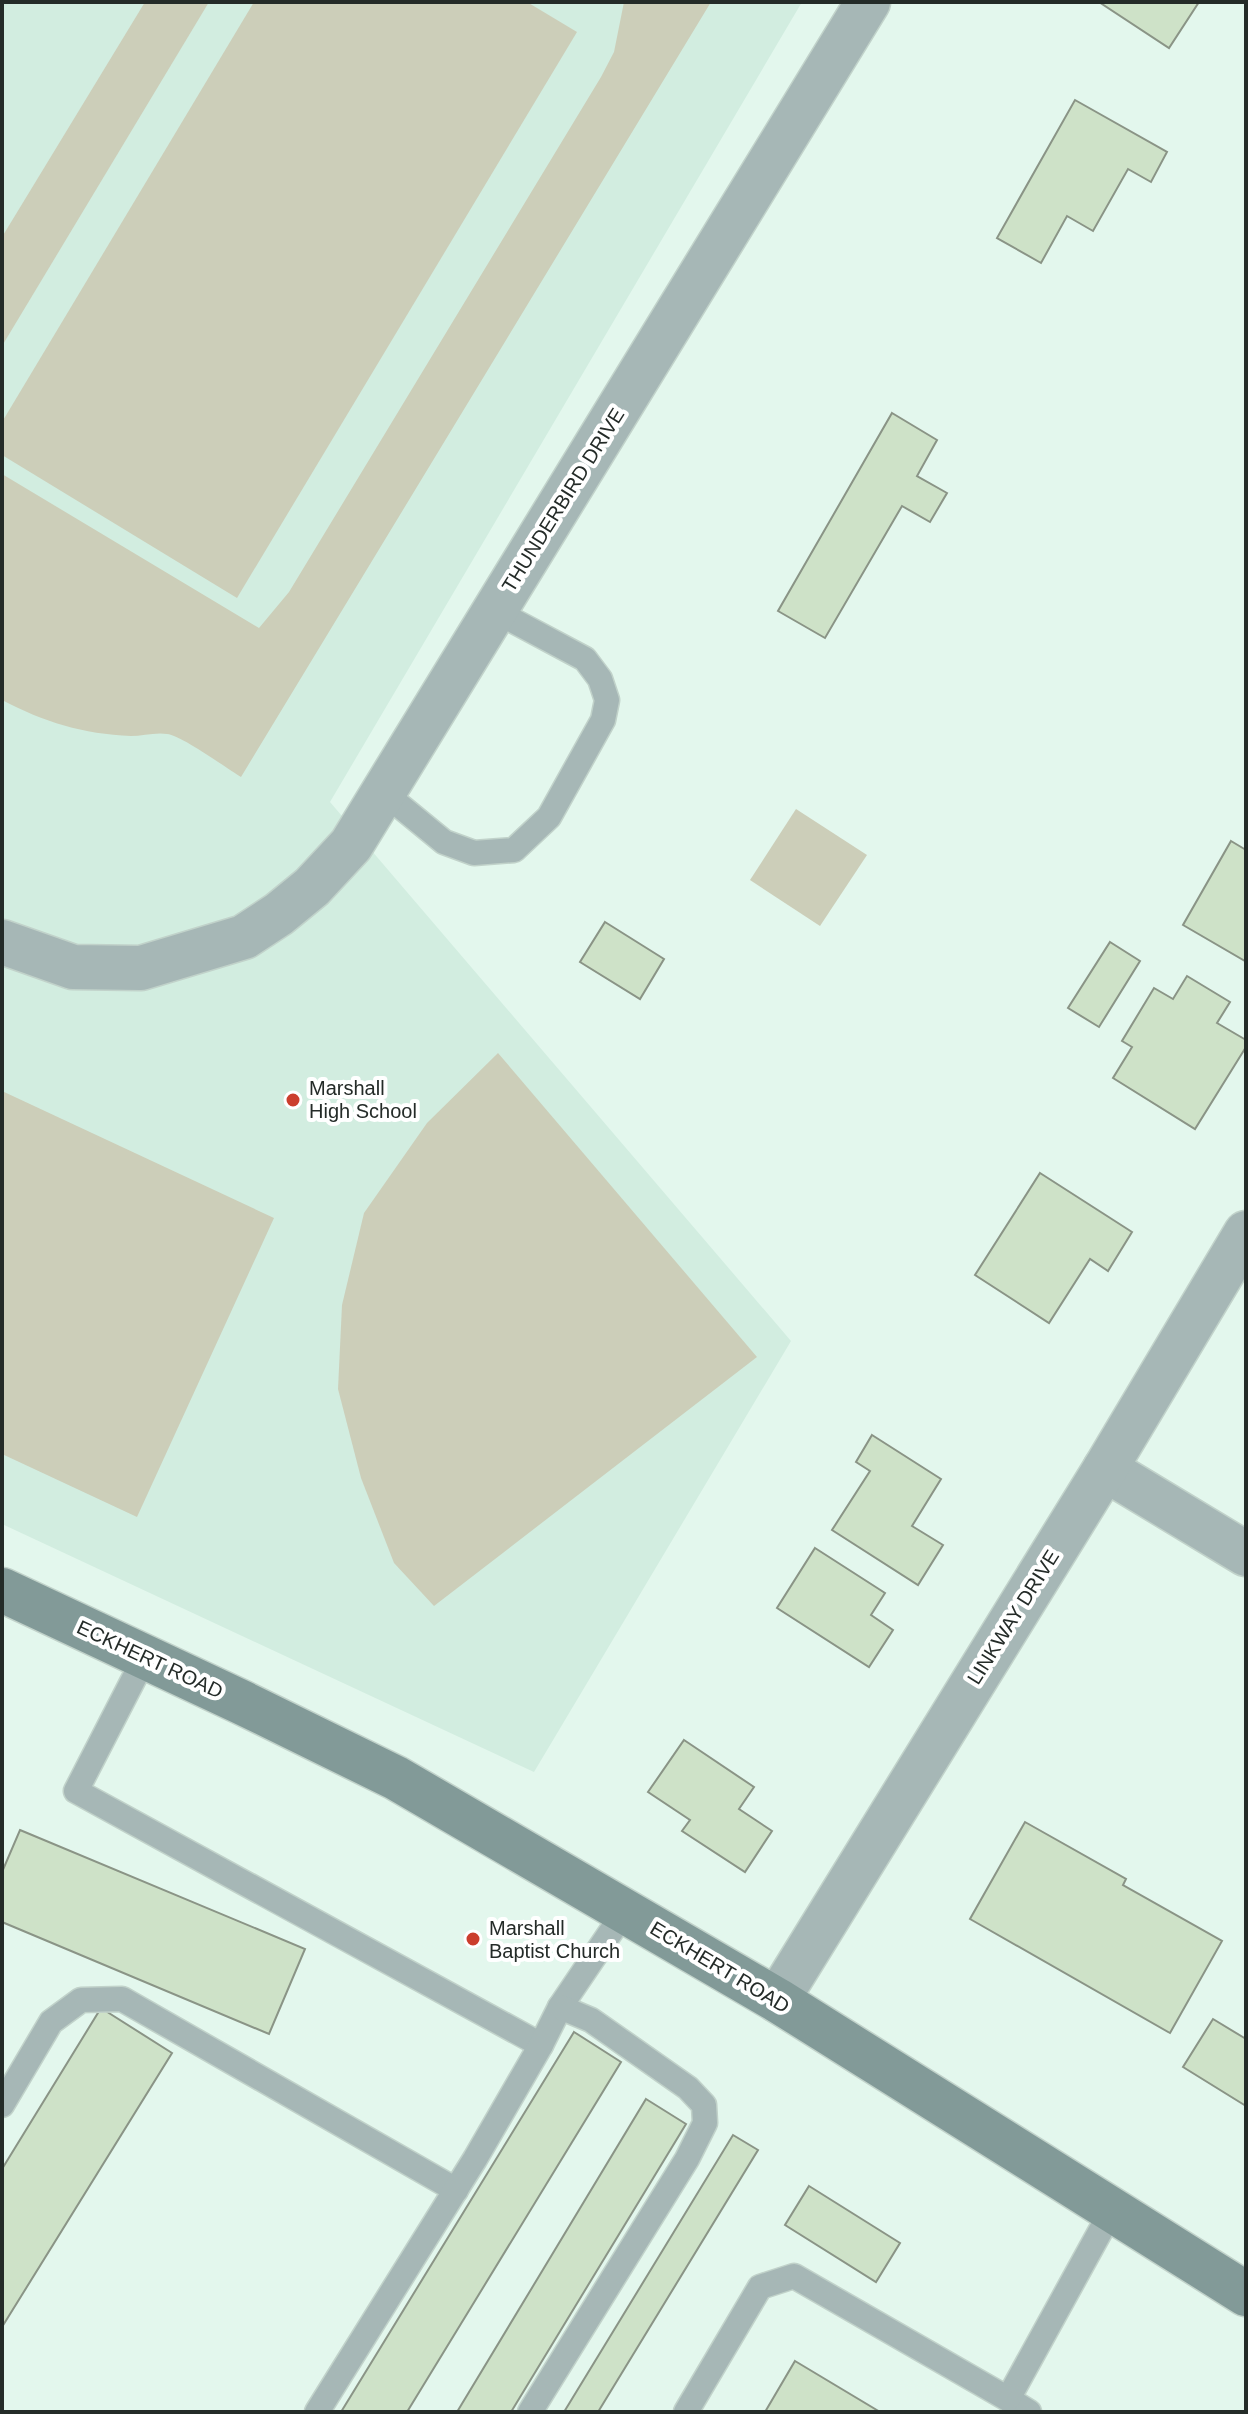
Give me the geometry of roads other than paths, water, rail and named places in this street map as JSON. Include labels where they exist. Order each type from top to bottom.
[{"type":"main road","name":"ECKHERT ROAD","points":[[2,1590],[396,1778],[777,2000],[1246,2294]]},
{"type":"street","name":"THUNDERBIRD DRIVE","points":[[2,942],[73,967],[141,968],[244,937],[312,887],[351,845],[868,2]]},
{"type":"street","name":"LINKWAY DRIVE","points":[[777,2000],[1105,1469],[1246,1233]]},
{"type":"street","points":[[1105,1469],[1246,1554]]},
{"type":"lane","points":[[383,792],[444,842],[474,853],[514,850],[549,817],[603,720],[607,700],[600,679],[585,659],[495,611]]},
{"type":"lane","points":[[145,1657],[76,1791],[541,2045]]},
{"type":"lane","points":[[317,2412],[456,2190],[560,2007],[625,1911]]},
{"type":"lane","points":[[2,2105],[51,2022],[81,2000],[122,1999],[456,2190]]},
{"type":"lane","points":[[530,2412],[687,2159],[705,2123],[704,2105],[688,2088],[591,2020],[560,2007]]},
{"type":"lane","points":[[1008,2399],[1112,2210]]},
{"type":"lane","points":[[686,2412],[760,2287],[794,2276],[1029,2412]]},
{"type":"place","name":"Marshall High School","points":[[293,1100]]},
{"type":"place","name":"Marshall Baptist Church","points":[[473,1939]]}]
